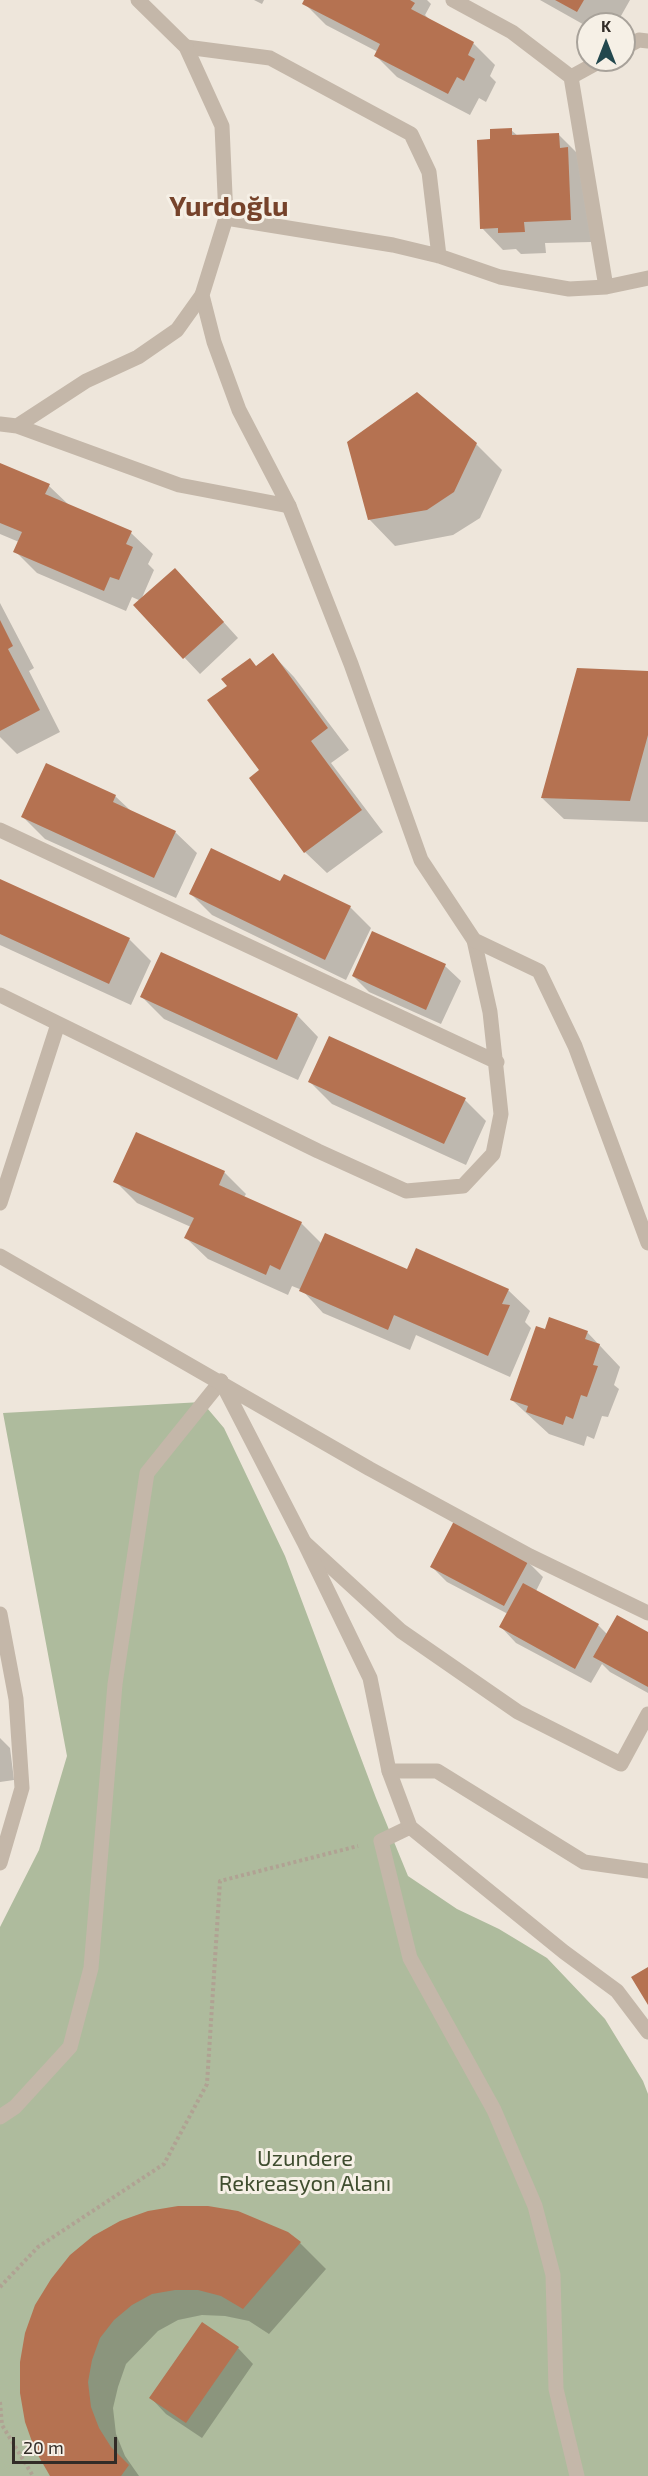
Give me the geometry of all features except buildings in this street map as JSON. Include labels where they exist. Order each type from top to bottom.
[{"type":"street","points":[[17,426],[86,381],[138,357],[177,330],[202,295],[226,218],[222,126],[186,47],[138,0]]},
{"type":"street","points":[[453,0],[512,32],[571,77],[606,287]]},
{"type":"street","points":[[186,47],[270,58],[411,134],[429,172],[439,256]]},
{"type":"street","points":[[571,77],[580,72]]},
{"type":"street","points":[[226,218],[393,245],[439,256],[500,277],[569,289],[646,282]]},
{"type":"street","points":[[0,995],[318,1151],[406,1191],[463,1186],[493,1154],[501,1114],[497,1062],[490,1012],[474,940],[421,860],[351,664],[289,506],[239,410],[214,342],[202,295]]},
{"type":"street","points":[[0,424],[17,426],[179,485],[289,506]]},
{"type":"street","points":[[0,830],[497,1062]]},
{"type":"street","points":[[474,940],[539,971],[575,1046],[648,1243]]},
{"type":"street","points":[[0,1203],[58,1024]]},
{"type":"street","points":[[0,1256],[221,1381],[370,1469],[520,1550],[648,1613]]},
{"type":"street","points":[[221,1381],[304,1542],[370,1678],[389,1772],[410,1827],[564,1952],[617,1991],[648,2032]]},
{"type":"street","points":[[0,2117],[15,2107],[70,2047],[91,1968],[115,1684],[147,1473],[221,1381]]},
{"type":"street","points":[[304,1542],[401,1631],[518,1712],[611,1759],[621,1764],[648,1714]]},
{"type":"street","points":[[0,1614],[16,1699],[22,1788],[0,1863]]},
{"type":"street","points":[[389,1772],[437,1772],[584,1862],[648,1871]]},
{"type":"street","points":[[410,1827],[381,1841],[410,1958],[494,2110],[535,2205],[553,2275],[556,2389],[577,2476]]},
{"type":"path","points":[[0,2287],[38,2247],[164,2164],[207,2084],[220,1881],[381,1841]]},
{"type":"path","points":[[0,2402],[2,2425],[33,2476]]},
{"type":"green space","name":"Uzundere Rekreasyon Alanı","points":[[202,1402],[224,1428],[285,1556],[376,1798],[408,1876],[457,1909],[499,1929],[547,1958],[605,2019],[643,2081],[648,2094],[648,2476],[0,2476],[0,1927],[39,1850],[67,1756],[3,1413]]},
{"type":"district","name":"Yurdoğlu","points":[[229,207]]}]
